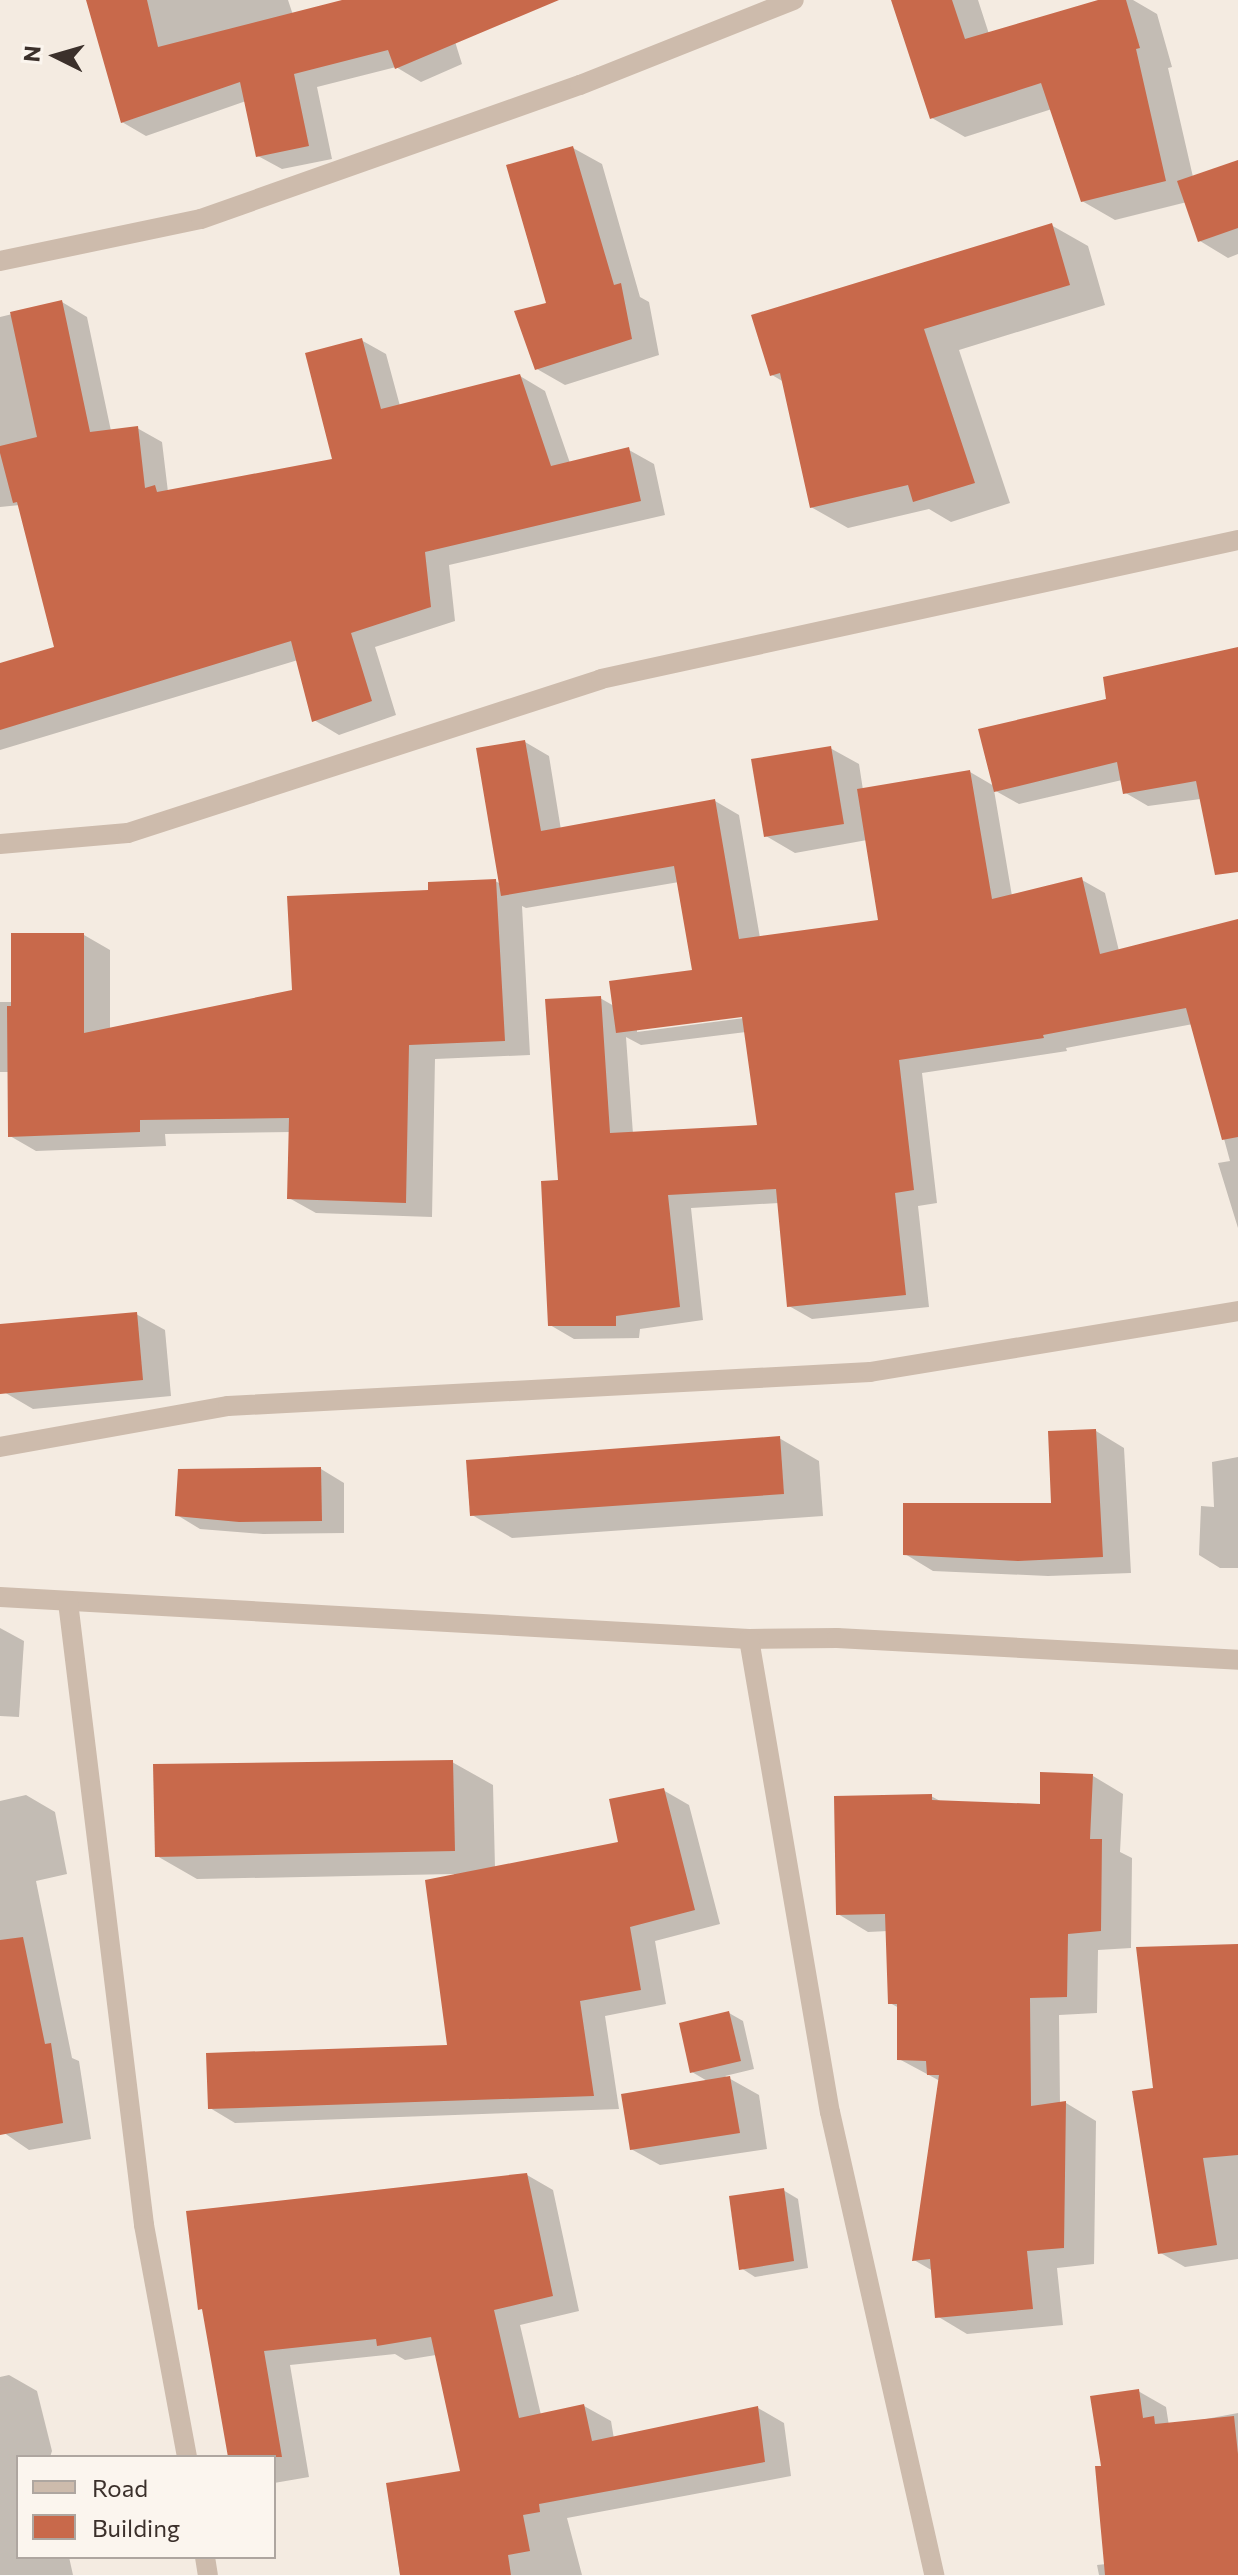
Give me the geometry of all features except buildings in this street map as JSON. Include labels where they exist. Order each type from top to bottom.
[{"type":"street","points":[[0,261],[201,219],[580,85],[794,0]]},
{"type":"street","points":[[0,844],[128,833],[601,679],[1238,540]]},
{"type":"street","points":[[0,1447],[228,1406],[870,1372],[1238,1311]]},
{"type":"street","points":[[0,1597],[749,1639],[837,1638],[1238,1660]]},
{"type":"street","points":[[68,1602],[144,2225],[187,2455]]},
{"type":"street","points":[[749,1639],[830,2112],[934,2575]]}]
